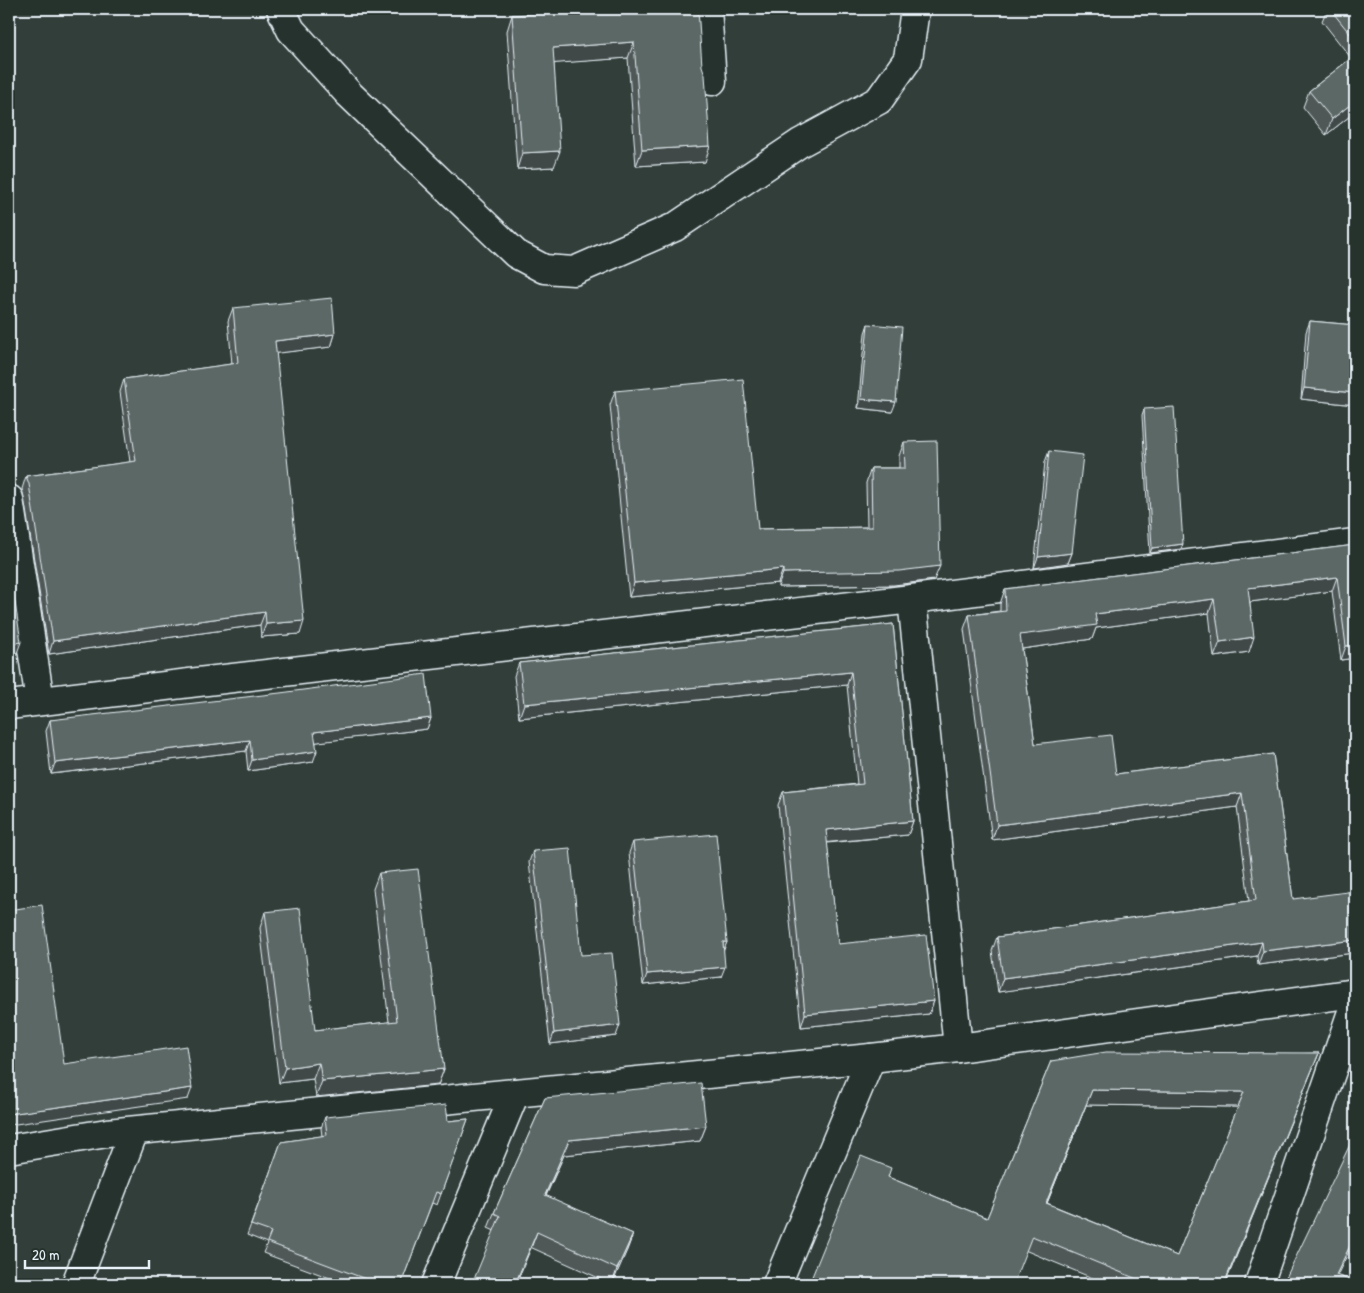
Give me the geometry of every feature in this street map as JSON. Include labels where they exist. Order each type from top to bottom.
[{"type":"street","points":[[281,9],[291,30],[349,94],[516,254],[544,269],[574,271],[675,227],[800,143],[878,100],[908,59],[915,9]]},
{"type":"street","points":[[707,9],[712,81]]},
{"type":"street","points":[[9,500],[40,701]]},
{"type":"street","points":[[9,705],[912,599],[1355,543]]},
{"type":"street","points":[[912,599],[958,1048]]},
{"type":"street","points":[[9,1149],[107,1133],[958,1048],[1355,993]]},
{"type":"street","points":[[1259,1284],[1355,1003]]},
{"type":"street","points":[[777,1284],[871,1058]]},
{"type":"street","points":[[436,1284],[515,1093]]},
{"type":"street","points":[[76,1284],[134,1131]]},
{"type":"building","points":[[608,9],[698,9],[710,146],[642,150],[634,42],[553,48],[560,151],[522,153],[512,15]]},
{"type":"building","points":[[1330,9],[1355,9],[1355,40]]},
{"type":"building","points":[[1355,55],[1355,101],[1332,119],[1309,91]]},
{"type":"building","points":[[332,298],[335,334],[275,341],[304,621],[266,624],[265,612],[53,641],[29,484],[26,476],[136,461],[124,379],[238,363],[233,308]]},
{"type":"building","points":[[1310,321],[1355,325],[1355,393],[1304,388]]},
{"type":"building","points":[[868,324],[902,327],[896,402],[861,399]]},
{"type":"building","points":[[743,379],[758,529],[872,527],[871,468],[905,468],[904,442],[937,441],[940,566],[899,571],[783,573],[783,569],[634,583],[615,391]]},
{"type":"building","points":[[1174,407],[1183,544],[1152,548],[1144,409]]},
{"type":"building","points":[[1049,451],[1083,455],[1072,553],[1038,557]]},
{"type":"building","points":[[1355,545],[1355,645],[1346,646],[1337,577],[1248,588],[1254,637],[1220,642],[1214,599],[1095,614],[1097,625],[1020,635],[1035,744],[1111,735],[1116,774],[1273,754],[1293,899],[1355,891],[1355,940],[1263,951],[1262,942],[1003,978],[997,937],[1256,900],[1242,793],[997,825],[969,615],[1006,611],[1005,589]]},
{"type":"building","points":[[9,563],[21,642],[9,644]]},
{"type":"building","points":[[893,624],[913,821],[826,830],[838,944],[926,935],[934,1001],[805,1014],[783,792],[863,784],[851,672],[524,704],[519,663]]},
{"type":"building","points":[[426,674],[431,718],[314,732],[317,751],[252,760],[250,740],[55,763],[50,720]]},
{"type":"building","points":[[716,834],[727,942],[723,942],[725,967],[647,974],[633,842]]},
{"type":"building","points":[[570,848],[581,955],[612,953],[620,1025],[554,1033],[533,851]]},
{"type":"building","points":[[418,869],[444,1069],[322,1081],[319,1063],[285,1068],[265,912],[300,908],[315,1030],[397,1021],[379,873]]},
{"type":"building","points":[[42,905],[64,1064],[186,1046],[192,1088],[9,1114],[9,910]]},
{"type":"building","points":[[1106,1052],[1319,1053],[1224,1284],[1149,1284],[1032,1236],[1013,1284],[809,1284],[861,1156],[891,1168],[888,1177],[987,1218],[1051,1061]],"holes":[[[1092,1090],[1244,1092],[1177,1256],[1046,1203]]]},
{"type":"building","points":[[701,1083],[706,1126],[569,1140],[545,1195],[633,1234],[617,1269],[537,1232],[515,1284],[472,1284],[500,1216],[494,1213],[545,1098]]},
{"type":"building","points":[[446,1105],[448,1121],[468,1119],[441,1194],[436,1192],[401,1284],[379,1284],[267,1242],[271,1232],[251,1225],[281,1142],[327,1135],[325,1117]]},
{"type":"building","points":[[1355,1134],[1355,1235],[1336,1275],[1355,1282],[1355,1284],[1283,1284]]},
{"type":"building","points":[[9,1274],[28,1282],[27,1284],[9,1284]]}]
